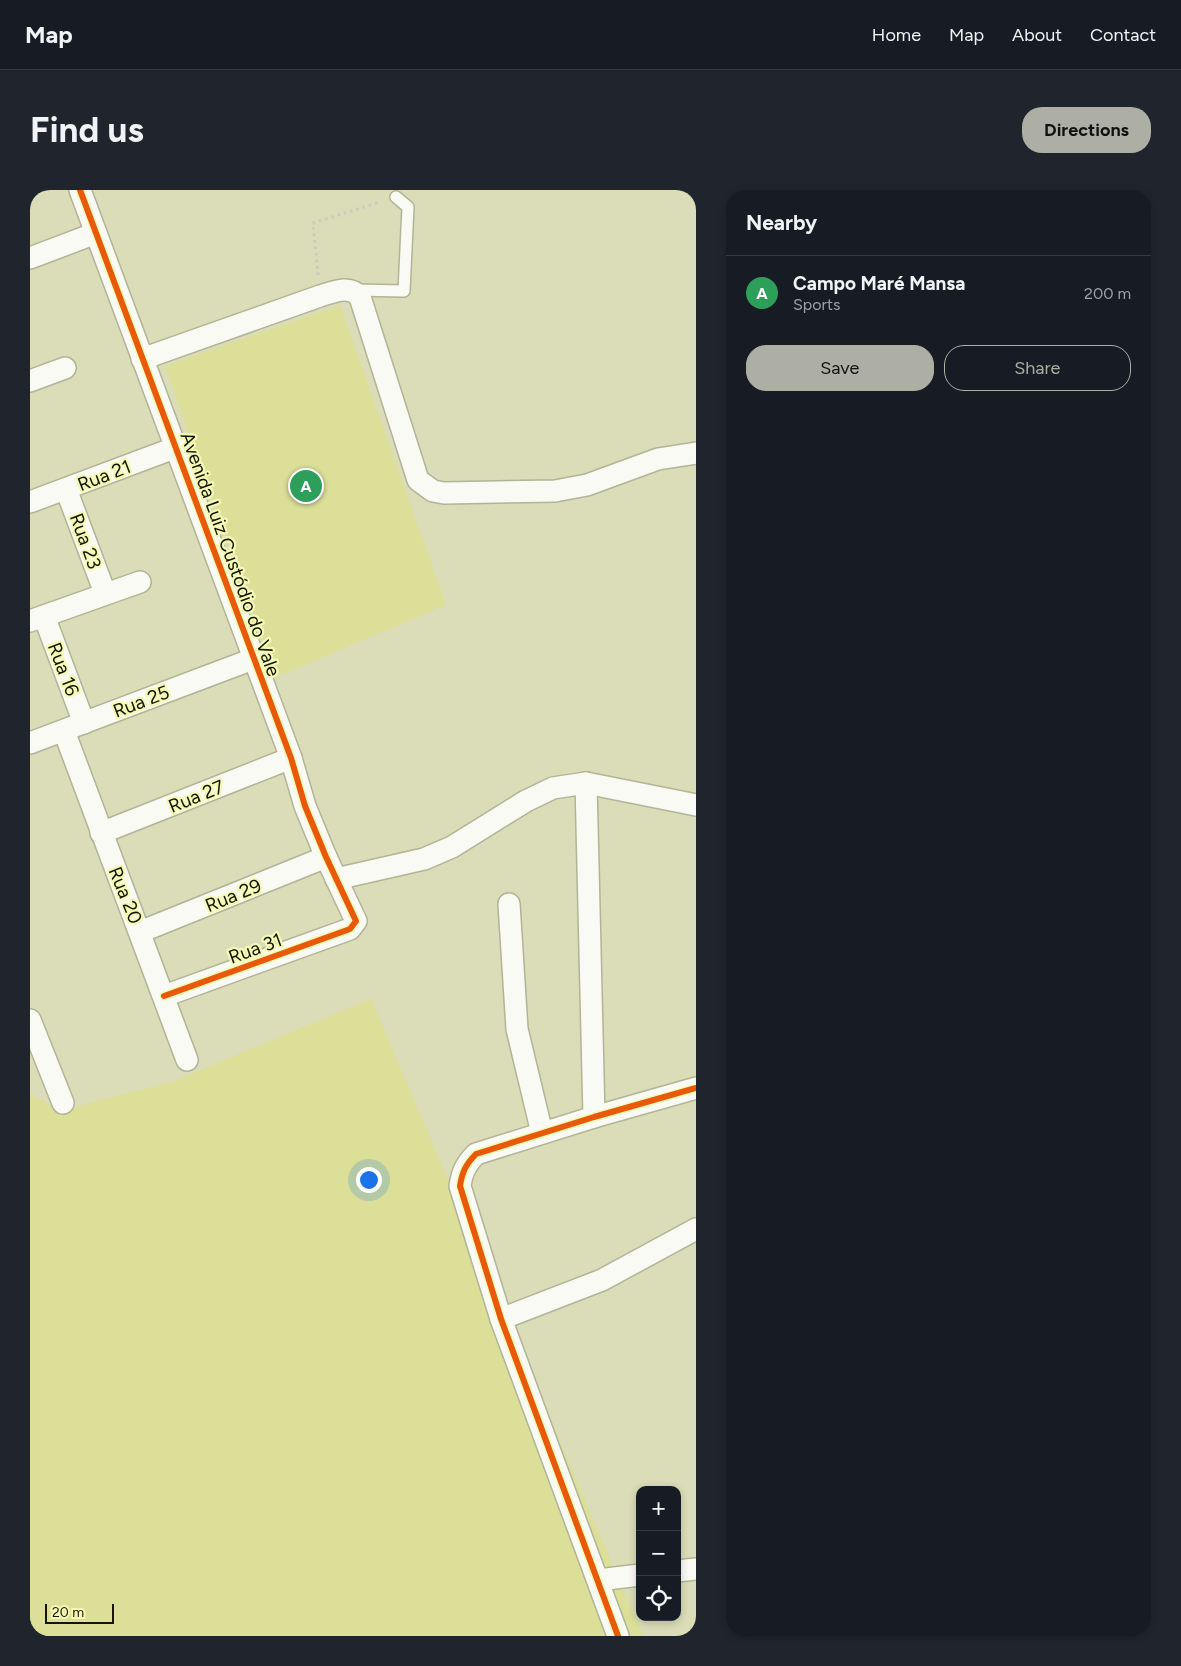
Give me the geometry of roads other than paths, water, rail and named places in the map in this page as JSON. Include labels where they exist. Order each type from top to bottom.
[{"type":"street","name":"Avenida Luiz Custódio do Vale","points":[[80,190],[291,758],[305,806],[326,857],[355,917],[354,925]]},
{"type":"street","points":[[30,258],[96,234]]},
{"type":"street","points":[[142,359],[320,296],[347,290],[357,293],[360,297],[418,480],[433,491],[444,493],[555,491],[587,485],[658,459],[696,453]]},
{"type":"street","points":[[30,381],[65,368]]},
{"type":"street","name":"Rua 21","points":[[30,502],[177,447]]},
{"type":"street","name":"Rua 23","points":[[66,489],[105,593]]},
{"type":"street","name":"Rua 23","points":[[37,618],[140,582]]},
{"type":"street","name":"Rua 16","points":[[37,618],[84,723]]},
{"type":"street","name":"Rua 25","points":[[30,743],[253,659]]},
{"type":"street","name":"Rua 20","points":[[64,731],[187,1060]]},
{"type":"street","name":"Rua 27","points":[[101,834],[291,758]]},
{"type":"street","points":[[586,783],[594,1117]]},
{"type":"street","points":[[336,879],[424,859],[452,847],[526,801],[553,788],[586,783],[696,805]]},
{"type":"street","name":"Rua 29","points":[[140,932],[326,857]]},
{"type":"street","points":[[509,904],[517,1029],[542,1133]]},
{"type":"street","name":"Rua 31","points":[[164,996],[354,925]]},
{"type":"street","points":[[30,1020],[63,1104]]},
{"type":"street","points":[[618,1636],[501,1319],[460,1186],[462,1174],[467,1163],[476,1154],[594,1117],[696,1088]]},
{"type":"street","points":[[501,1319],[602,1280],[696,1229]]},
{"type":"street","points":[[681,1571],[696,1569]]},
{"type":"street","points":[[598,1580],[636,1575]]},
{"type":"lane","points":[[347,290],[404,291],[408,207],[396,197]]},
{"type":"place","name":"Campo Maré Mansa","points":[[306,486]]}]
